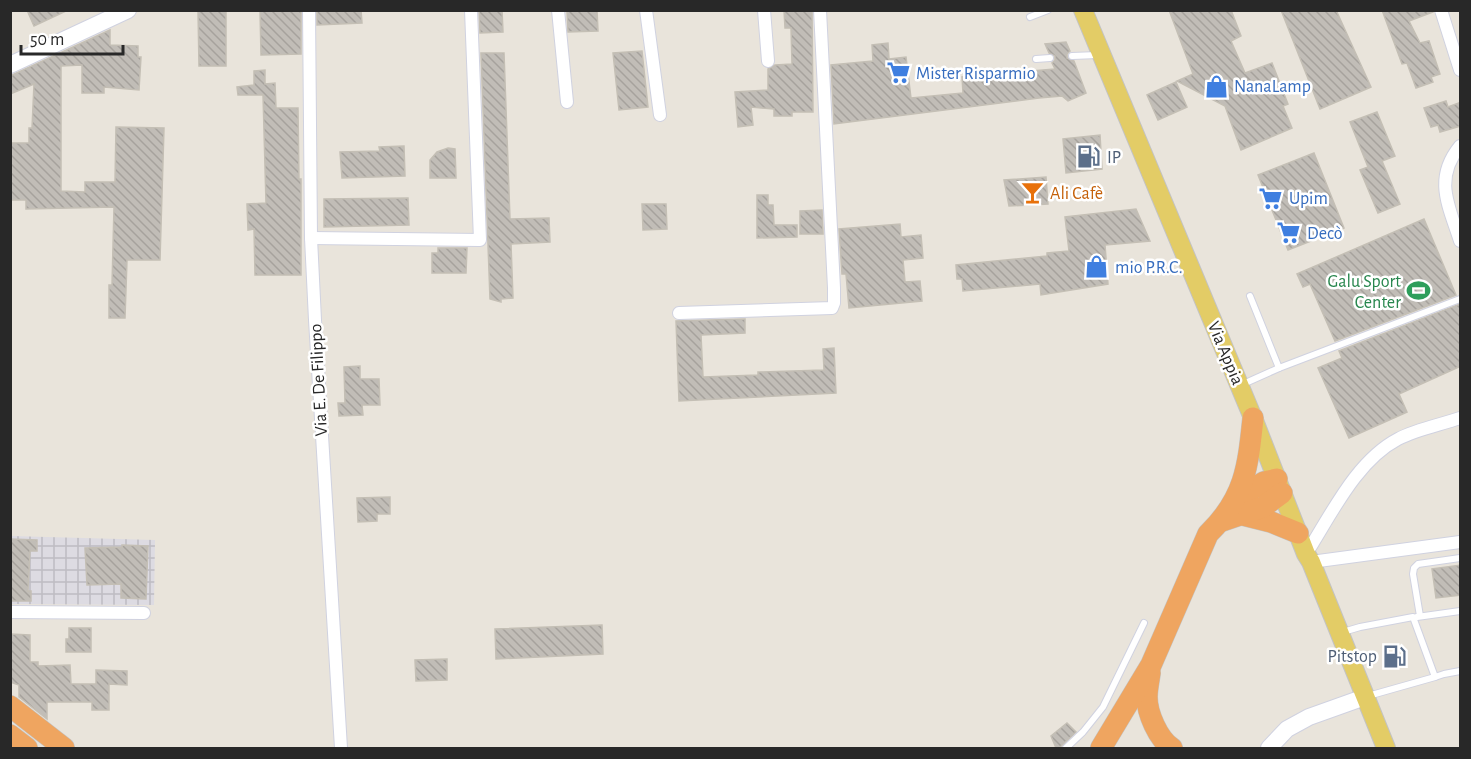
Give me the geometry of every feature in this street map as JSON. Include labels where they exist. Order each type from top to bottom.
[{"type":"highway","points":[[1240,507],[1253,418]]},
{"type":"highway","points":[[1101,748],[1151,665],[1208,534],[1240,507],[1264,482],[1280,486]]},
{"type":"highway","points":[[1240,507],[1298,533]]},
{"type":"highway","points":[[1151,665],[1147,700],[1156,731],[1166,745],[1172,748]]},
{"type":"highway","points":[[10,706],[64,748]]},
{"type":"highway","points":[[10,735],[27,748]]},
{"type":"main road","points":[[10,65],[128,10]]},
{"type":"main road","name":"Via Appia","points":[[1083,10],[1253,418],[1386,748]]},
{"type":"main road","points":[[1269,748],[1287,729],[1309,717],[1365,697]]},
{"type":"street","name":"Via E. De Filippo","points":[[309,10],[311,238],[341,748]]},
{"type":"street","points":[[311,238],[480,240],[471,10]]},
{"type":"street","points":[[558,10],[567,102]]},
{"type":"street","points":[[646,10],[660,115]]},
{"type":"street","points":[[764,10],[768,61]]},
{"type":"street","points":[[679,313],[832,308],[834,288],[820,10]]},
{"type":"street","points":[[1441,10],[1461,70]]},
{"type":"street","points":[[1461,146],[1450,160],[1445,182],[1446,200],[1461,241]]},
{"type":"street","points":[[1309,558],[1357,474],[1374,454],[1401,438],[1461,418]]},
{"type":"street","points":[[1309,558],[1461,542]]},
{"type":"street","points":[[10,612],[144,614]]},
{"type":"lane","points":[[1030,17],[1048,10]]},
{"type":"lane","points":[[1072,56],[1101,54]]},
{"type":"lane","points":[[1036,59],[1050,58]]},
{"type":"lane","points":[[1250,296],[1279,368]]},
{"type":"lane","points":[[1239,385],[1461,299]]},
{"type":"lane","points":[[1435,677],[1417,617],[1414,568],[1418,564],[1461,558]]},
{"type":"lane","points":[[1339,633],[1360,627],[1461,610]]},
{"type":"lane","points":[[1066,748],[1083,732],[1103,707],[1144,623]]},
{"type":"lane","points":[[1365,697],[1461,671]]},
{"type":"shaded area","points":[[11,536],[155,540],[154,605],[11,604]]},
{"type":"building","points":[[27,10],[68,10],[34,26]]},
{"type":"building","points":[[198,10],[226,10],[226,66],[199,66]]},
{"type":"building","points":[[260,10],[301,10],[301,54],[261,55]]},
{"type":"building","points":[[317,10],[361,10],[362,23],[317,25]]},
{"type":"building","points":[[479,10],[502,10],[503,32],[480,33]]},
{"type":"building","points":[[567,10],[597,10],[598,31],[568,32]]},
{"type":"building","points":[[784,10],[812,10],[813,112],[792,112],[792,116],[774,116],[774,109],[751,107],[753,125],[738,127],[735,92],[768,90],[768,69],[775,65],[792,64],[791,28],[785,28]]},
{"type":"building","points":[[1169,10],[1231,10],[1241,36],[1231,41],[1245,73],[1272,63],[1288,104],[1283,106],[1292,128],[1241,150],[1225,106],[1177,81],[1193,74]]},
{"type":"building","points":[[1281,10],[1336,10],[1371,87],[1320,109]]},
{"type":"building","points":[[1382,10],[1433,10],[1433,12],[1409,21],[1420,43],[1429,41],[1440,74],[1431,77],[1433,82],[1416,88],[1407,63],[1402,64]]},
{"type":"building","points":[[110,30],[110,45],[138,46],[138,57],[141,57],[139,90],[104,87],[104,93],[82,93],[82,65],[61,66],[61,191],[85,192],[85,182],[115,182],[116,127],[164,128],[160,260],[127,260],[125,318],[109,318],[114,207],[26,209],[26,200],[10,200],[10,143],[29,143],[34,84],[10,94],[10,76]]},
{"type":"building","points":[[1066,42],[1070,51],[1067,58],[1074,61],[1086,93],[1068,101],[1062,96],[1039,98],[834,124],[831,65],[873,61],[872,45],[888,43],[889,59],[906,57],[911,98],[963,93],[962,77],[1055,69],[1052,63],[1055,56],[1049,53],[1045,44]]},
{"type":"building","points":[[642,51],[648,107],[619,110],[613,53]]},
{"type":"building","points":[[481,53],[504,53],[510,219],[549,218],[550,242],[511,244],[513,298],[501,299],[501,302],[490,299]]},
{"type":"building","points":[[265,70],[265,84],[275,83],[276,108],[298,108],[301,275],[255,275],[254,229],[248,230],[247,204],[266,203],[263,95],[238,95],[237,87],[254,85],[254,71]]},
{"type":"building","points":[[1176,82],[1187,107],[1158,120],[1147,95]]},
{"type":"building","points":[[1446,101],[1448,107],[1461,102],[1461,126],[1440,132],[1438,125],[1431,127],[1424,108]]},
{"type":"building","points":[[1377,112],[1395,156],[1382,161],[1400,204],[1378,213],[1360,170],[1368,167],[1350,122]]},
{"type":"building","points":[[1100,135],[1102,169],[1066,173],[1063,139]]},
{"type":"building","points":[[404,146],[405,176],[342,178],[340,152],[380,151],[379,147]]},
{"type":"building","points":[[448,148],[455,149],[456,178],[430,178],[430,160],[437,152]]},
{"type":"building","points":[[1314,153],[1344,228],[1288,250],[1258,175]]},
{"type":"building","points":[[1046,177],[1048,204],[1009,206],[1004,180]]},
{"type":"building","points":[[757,195],[768,195],[768,205],[773,205],[774,225],[797,225],[797,237],[757,238]]},
{"type":"building","points":[[408,198],[409,225],[324,227],[324,199]]},
{"type":"building","points":[[642,204],[666,204],[667,229],[643,230]]},
{"type":"building","points":[[1136,209],[1150,241],[1105,245],[1108,284],[1041,295],[1040,284],[963,291],[962,279],[957,279],[956,265],[1047,256],[1047,253],[1069,251],[1065,217]]},
{"type":"building","points":[[822,210],[823,234],[800,234],[800,211]]},
{"type":"building","points":[[1424,219],[1456,295],[1335,341],[1310,284],[1303,287],[1297,274]]},
{"type":"building","points":[[900,224],[901,237],[921,235],[923,258],[903,260],[905,282],[920,281],[922,301],[849,308],[846,274],[842,274],[839,229]]},
{"type":"building","points":[[438,248],[467,248],[466,273],[432,273],[432,253],[438,253]]},
{"type":"building","points":[[1460,304],[1461,366],[1399,394],[1407,412],[1349,438],[1318,368],[1342,358],[1339,351]]},
{"type":"building","points":[[745,319],[745,333],[701,335],[703,377],[758,375],[758,372],[824,370],[823,349],[834,348],[836,393],[679,401],[676,321]]},
{"type":"building","points":[[360,366],[360,379],[379,379],[380,405],[362,405],[363,415],[339,416],[338,403],[345,403],[344,367]]},
{"type":"building","points":[[390,497],[390,514],[377,514],[377,521],[358,522],[357,498]]},
{"type":"building","points":[[10,539],[37,540],[37,551],[30,551],[28,591],[31,591],[31,601],[10,601]]},
{"type":"building","points":[[122,545],[148,546],[146,599],[121,598],[121,584],[87,585],[85,548],[122,547]]},
{"type":"building","points":[[1461,565],[1461,595],[1436,598],[1432,569]]},
{"type":"building","points":[[602,625],[603,654],[496,659],[495,629]]},
{"type":"building","points":[[69,628],[91,628],[91,652],[66,652]]},
{"type":"building","points":[[10,634],[30,635],[30,662],[38,662],[38,666],[70,665],[71,684],[96,684],[96,670],[127,671],[127,685],[109,684],[109,710],[92,710],[92,702],[47,702],[47,719],[19,697],[19,685],[10,682]]},
{"type":"building","points":[[447,659],[447,680],[416,681],[415,660]]},
{"type":"building","points":[[1067,723],[1076,732],[1059,748],[1056,748],[1051,736]]},
{"type":"place","name":"Mister Risparmio","points":[[898,73]]},
{"type":"place","name":"NanaLamp","points":[[1216,86]]},
{"type":"place","name":"IP","points":[[1089,157]]},
{"type":"place","name":"Ali Cafè","points":[[1032,193]]},
{"type":"place","name":"Upim","points":[[1271,198]]},
{"type":"place","name":"Decò","points":[[1289,233]]},
{"type":"place","name":"mio P.R.C.","points":[[1097,267]]},
{"type":"place","name":"Galu Sport Center","points":[[1419,291]]},
{"type":"place","name":"Pitstop","points":[[1395,656]]}]
